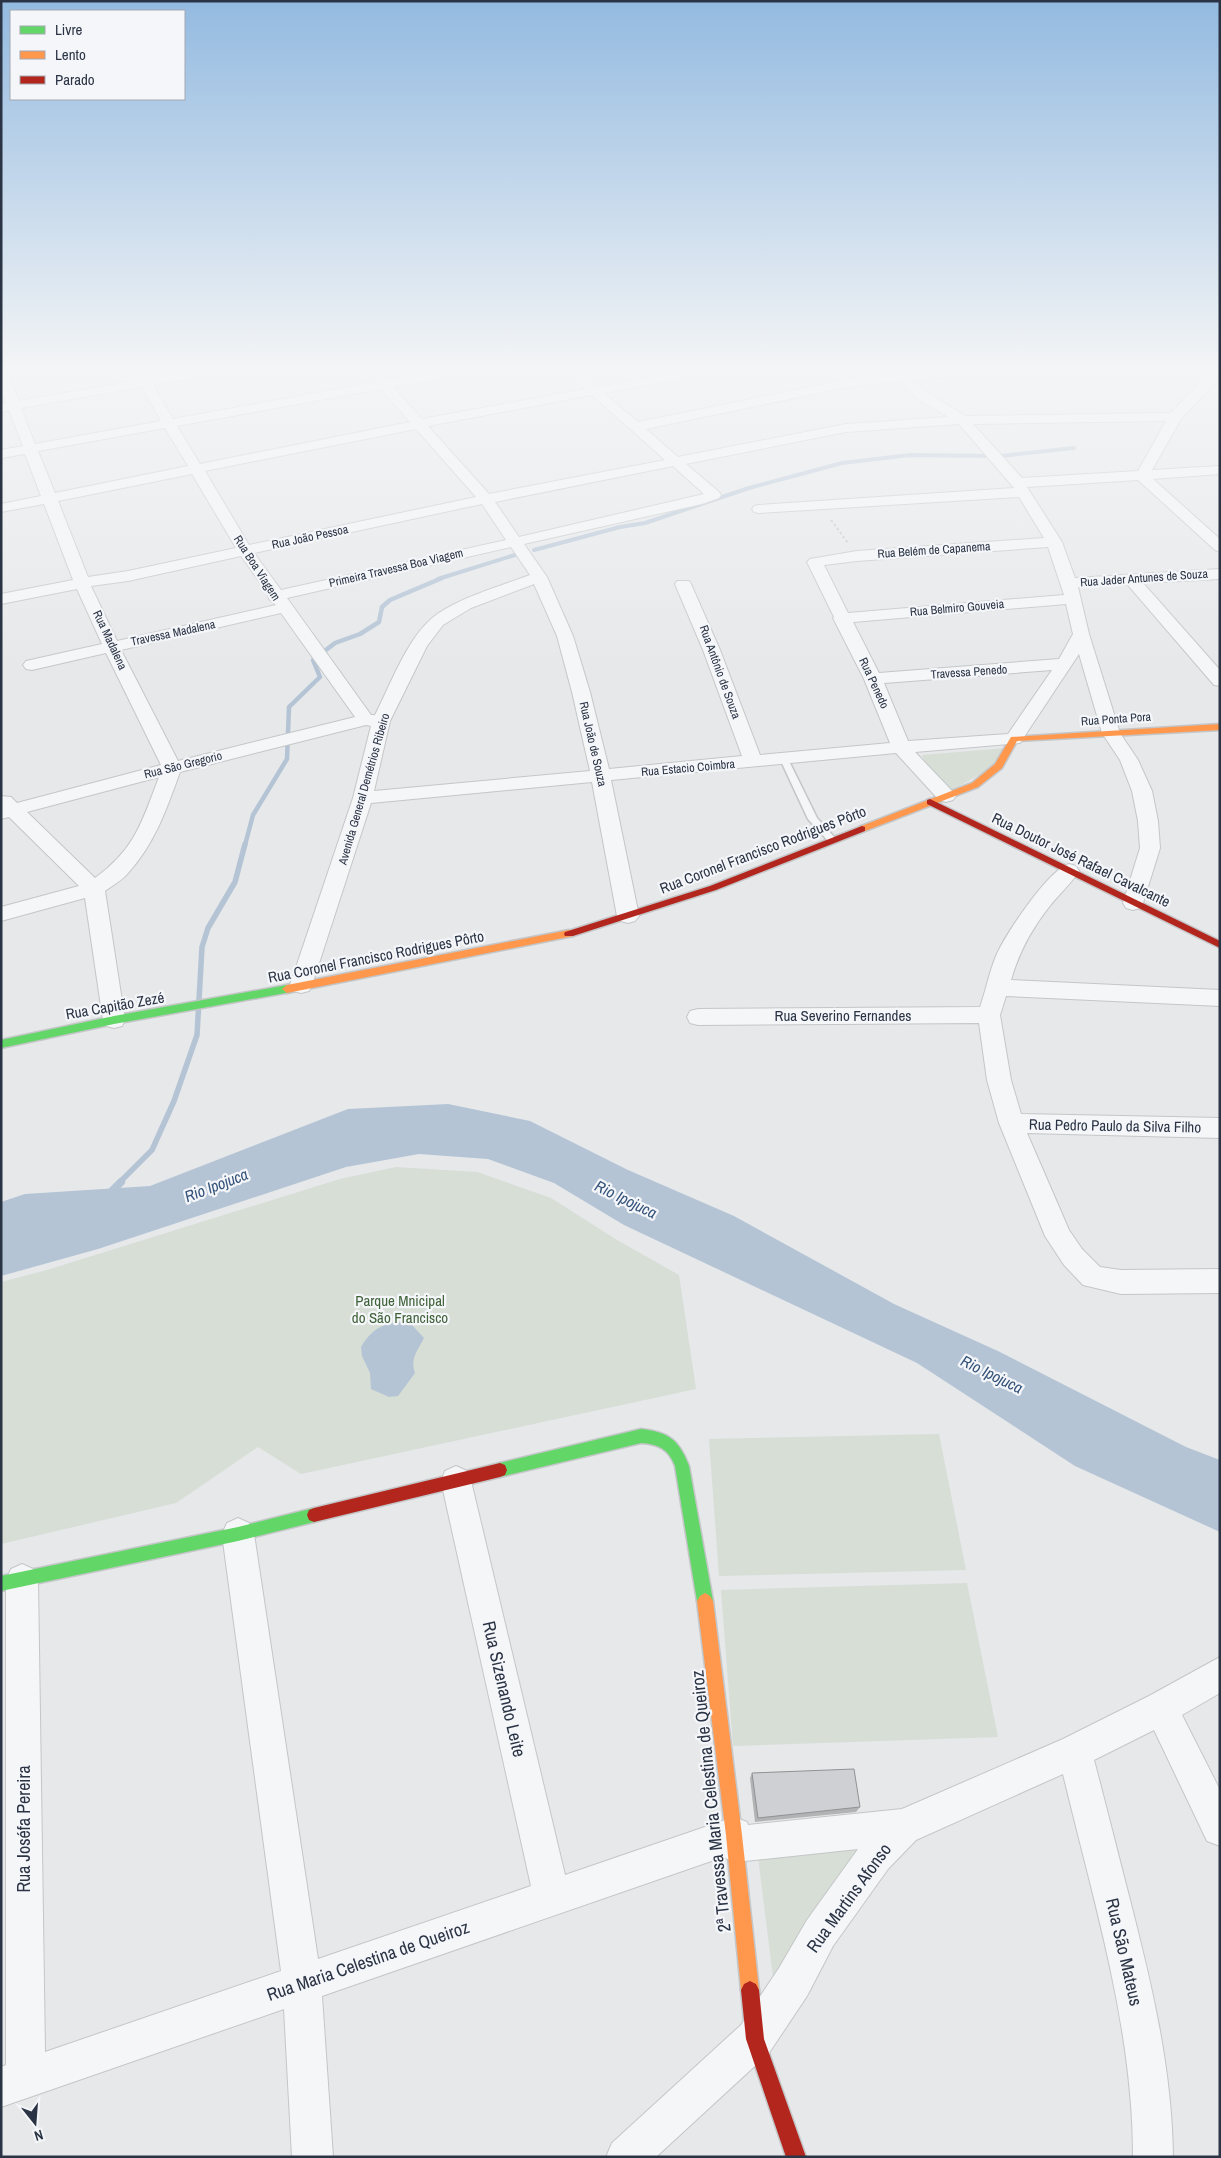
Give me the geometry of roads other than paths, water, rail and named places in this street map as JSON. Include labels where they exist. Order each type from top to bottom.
[{"type":"street","name":"Rua Madalena","points":[[38,470],[85,588],[111,646],[172,768]]},
{"type":"street","points":[[1,508],[193,470]]},
{"type":"street","name":"Rua Boa Viagem","points":[[197,470],[245,550],[280,602],[319,655],[374,720]]},
{"type":"street","name":"Rua João de Souza","points":[[460,470],[486,499],[539,577],[565,636],[601,776],[628,916]]},
{"type":"street","name":"Rua João Pessoa","points":[[1,611],[128,576],[486,499],[636,470]]},
{"type":"street","points":[[516,541],[702,500],[714,495],[684,470]]},
{"type":"street","points":[[1006,470],[1021,488],[1054,542],[1071,591],[1110,733],[1129,760],[1142,791],[1148,821],[1150,848],[1133,903]]},
{"type":"street","points":[[1142,476],[1145,470]]},
{"type":"street","points":[[759,510],[1220,470]]},
{"type":"street","points":[[1142,476],[1220,547]]},
{"type":"street","name":"Primeira Travessa Boa Viagem","points":[[280,602],[516,541]]},
{"type":"street","name":"Rua Belém de Capanema","points":[[815,562],[857,556],[1054,542]]},
{"type":"street","name":"Rua Penedo","points":[[815,562],[841,618],[874,679],[901,747],[938,799]]},
{"type":"street","name":"Rua Jader Antunes de Souza","points":[[1071,591],[1131,579],[1220,574]]},
{"type":"street","name":"Avenida General Demétrios Ribeiro","points":[[301,986],[363,798],[374,720],[419,645],[437,622],[465,605],[539,577]]},
{"type":"street","points":[[1131,579],[1220,681]]},
{"type":"street","name":"Rua Antônio de Souza","points":[[684,584],[720,668],[753,762]]},
{"type":"street","name":"Rua João Pessoa","points":[[1,600],[85,588]]},
{"type":"street","name":"Rua Belmiro Gouveia","points":[[841,618],[1071,591]]},
{"type":"street","name":"Travessa Madalena","points":[[32,665],[280,602]]},
{"type":"street","points":[[1014,739],[1065,664],[1082,634]]},
{"type":"street","name":"Travessa Penedo","points":[[874,679],[1065,664]]},
{"type":"street","name":"Rua São Gregorio","points":[[6,807],[374,720]]},
{"type":"street","name":"Rua Ponta Pora","points":[[1014,739],[1220,726]]},
{"type":"street","name":"Rua Estacio Coimbra","points":[[363,798],[901,747],[1014,739]]},
{"type":"street","name":"Rua Coronel Francisco Rodrigues Pôrto","points":[[233,999],[564,935],[628,916],[712,888],[975,784],[994,771],[1007,758],[1014,739]]},
{"type":"street","points":[[1,914],[94,889],[120,869],[136,850],[151,825],[172,768]]},
{"type":"street","name":"Rua Doutor José Rafael Cavalcante","points":[[938,799],[1069,871],[1220,945]]},
{"type":"street","points":[[6,807],[94,889],[114,1020]]},
{"type":"street","points":[[1069,871],[1042,901],[1020,930],[1007,956],[989,1015],[999,1080],[1011,1123],[1058,1236],[1073,1257],[1093,1277],[1121,1282],[1220,1281]]},
{"type":"street","points":[[996,987],[1220,998]]},
{"type":"street","name":"Rua Capitão Zezé","points":[[1,1044],[114,1020],[233,999]]},
{"type":"street","name":"Rua Severino Fernandes","points":[[698,1016],[989,1015]]},
{"type":"street","name":"Rua Pedro Paulo da Silva Filho","points":[[1011,1123],[1220,1128]]},
{"type":"street","name":"2ª Travessa Maria Celestina de Queiroz","points":[[456,1482],[641,1436],[657,1436],[668,1442],[678,1452],[682,1466],[710,1634],[735,1839],[755,2039],[796,2157]]},
{"type":"street","points":[[11,1582],[238,1534],[456,1482]]},
{"type":"street","name":"Rua Sizenando Leite","points":[[456,1482],[552,1897]]},
{"type":"street","points":[[238,1534],[302,1983],[314,2157]]},
{"type":"street","name":"Rua Joséfa Pereira","points":[[11,1582],[13,2082]]},
{"type":"street","name":"Rua Martins Afonso","points":[[626,2157],[755,2039],[793,1982],[820,1934],[876,1856],[903,1827],[1075,1751],[1161,1708],[1220,1674]]},
{"type":"street","points":[[1161,1708],[1220,1828]]},
{"type":"street","name":"Rua São Mateus","points":[[1075,1751],[1136,1998],[1148,2067],[1153,2157]]},
{"type":"street","name":"Rua Maria Celestina de Queiroz","points":[[13,2082],[552,1897],[735,1839],[903,1827]]},
{"type":"lane","points":[[784,759],[813,819],[832,840]]},
{"type":"water","name":"Rio Ipojuca","points":[[448,1104],[530,1121],[628,1170],[734,1216],[894,1304],[1000,1352],[1186,1447],[1220,1460],[1220,1532],[1075,1466],[917,1363],[624,1225],[554,1183],[488,1159],[419,1154],[346,1167],[98,1249],[1,1276],[1,1202],[25,1194],[150,1186],[348,1109]]},
{"type":"water","points":[[402,1322],[411,1324],[424,1338],[414,1359],[415,1373],[398,1396],[389,1397],[371,1389],[370,1373],[362,1356],[361,1347],[373,1332],[388,1324]]},
{"type":"waterway","points":[[534,550],[620,527],[645,523],[749,488],[817,470]]},
{"type":"waterway","points":[[438,579],[518,554]]},
{"type":"waterway","points":[[245,845],[253,815],[287,759],[289,707],[320,677],[313,660],[335,643],[360,634],[379,622],[382,607],[390,600],[442,578]]},
{"type":"waterway","points":[[119,1183],[152,1150],[174,1101],[197,1035],[202,947],[208,928],[235,882],[245,844]]},
{"type":"waterway","points":[[110,1193],[121,1182]]},
{"type":"park label","name":"Parque Mnicipal do São Francisco","points":[[400,1310]]}]
